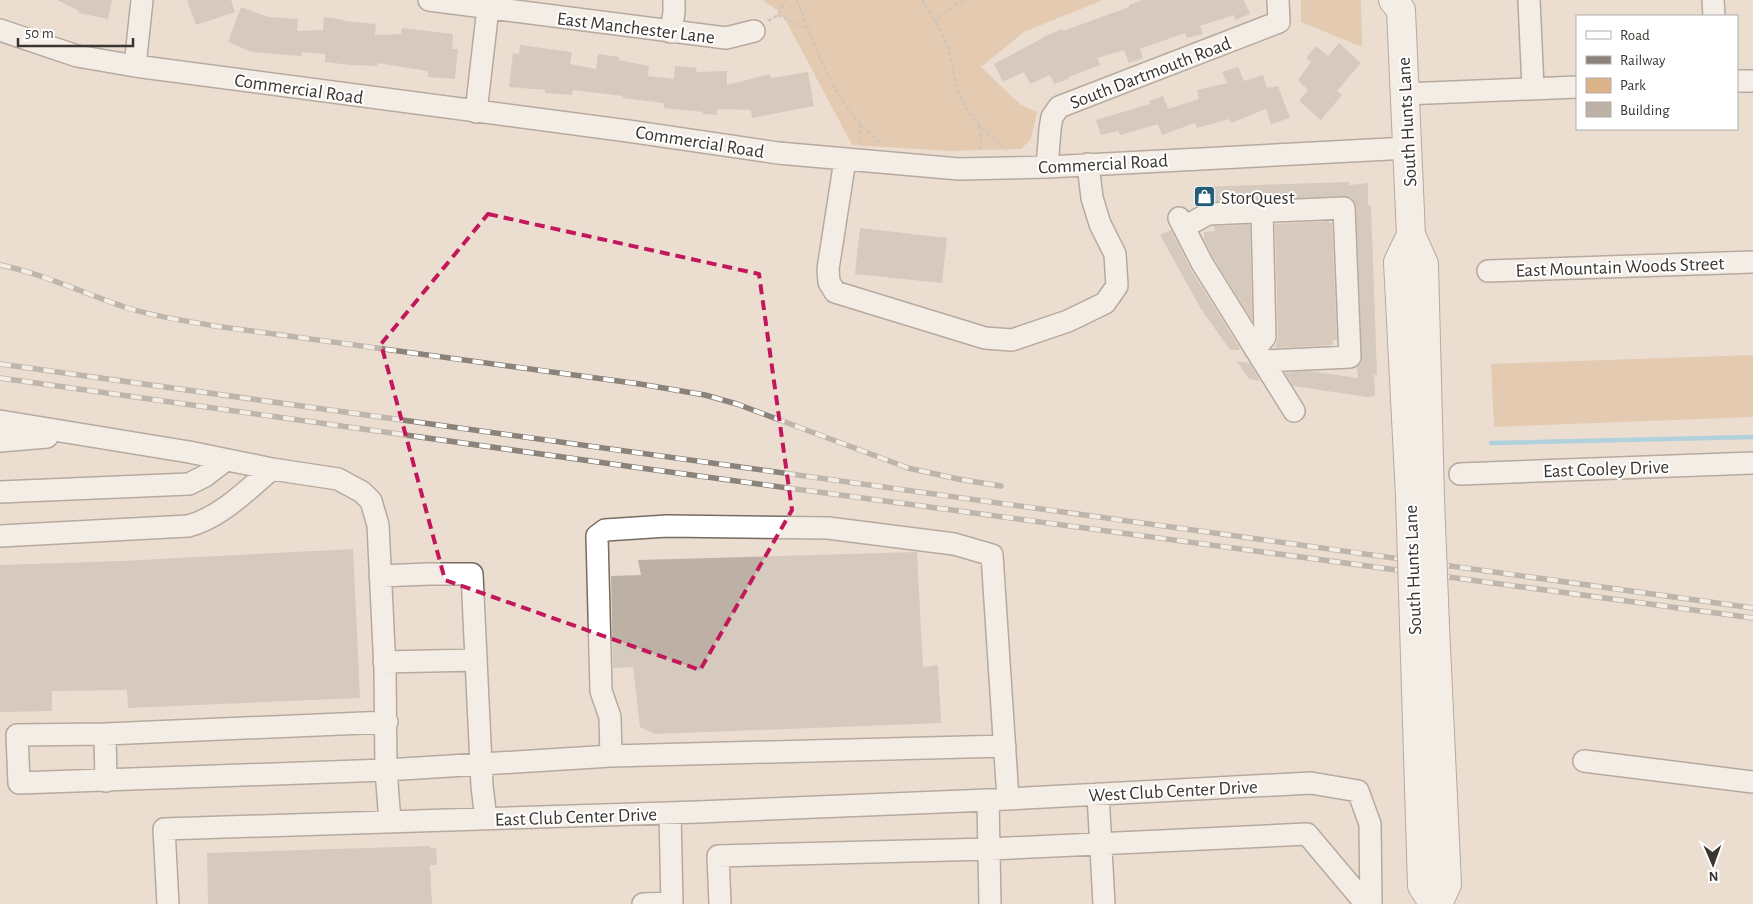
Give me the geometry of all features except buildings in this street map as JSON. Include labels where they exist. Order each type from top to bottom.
[{"type":"main road","name":"South Hunts Lane","points":[[1401,3],[1411,235],[1398,262],[1420,498],[1425,625],[1447,884],[1438,904]]},
{"type":"main road","name":"South Hunts Lane","points":[[1425,625],[1422,886],[1434,904]]},
{"type":"street","points":[[135,66],[142,0]]},
{"type":"street","name":"East Manchester Lane","points":[[428,0],[726,38],[754,31]]},
{"type":"street","points":[[671,32],[674,0]]},
{"type":"street","name":"South Dartmouth Road","points":[[1047,166],[1052,117],[1059,107],[1279,22],[1278,0]]},
{"type":"street","points":[[1529,0],[1532,88]]},
{"type":"street","points":[[1713,0],[1714,15]]},
{"type":"street","points":[[476,112],[488,8]]},
{"type":"street","name":"Commercial Road","points":[[0,30],[78,56],[135,66],[476,112],[628,130],[778,153],[852,154],[959,169],[1408,148]]},
{"type":"street","points":[[1738,81],[1753,80]]},
{"type":"street","points":[[1404,94],[1576,87]]},
{"type":"street","points":[[852,154],[828,269],[829,282],[835,292],[985,338],[1012,340],[1068,321],[1105,303],[1117,286],[1115,254],[1100,224],[1092,198],[1088,164]]},
{"type":"street","points":[[1259,355],[1350,357],[1344,208],[1208,214],[1182,222],[1202,263],[1259,355],[1294,411]]},
{"type":"street","points":[[1259,355],[1265,337],[1262,212]]},
{"type":"street","name":"East Mountain Woods Street","points":[[1488,271],[1753,262]]},
{"type":"street","points":[[0,421],[338,479],[362,492],[371,501],[378,525],[386,722],[386,770],[390,822]]},
{"type":"street","points":[[0,441],[81,435]]},
{"type":"street","points":[[0,492],[189,484],[205,476],[226,460]]},
{"type":"street","name":"East Cooley Drive","points":[[1460,474],[1753,463]]},
{"type":"street","points":[[0,536],[188,526],[202,523],[228,505],[272,469]]},
{"type":"street","points":[[611,756],[610,716],[601,691],[597,536],[605,530],[667,526],[828,528],[954,544],[992,555],[1005,746],[989,849],[990,904]]},
{"type":"street","points":[[380,576],[472,574],[486,819]]},
{"type":"street","points":[[384,662],[476,660]]},
{"type":"street","points":[[386,722],[104,734],[9,736],[10,783],[386,770],[611,756],[1005,746]]},
{"type":"street","points":[[104,734],[106,781]]},
{"type":"street","points":[[1584,760],[1753,782]]},
{"type":"street","name":"West Club Center Drive","points":[[998,799],[1311,783],[1358,791],[1370,824],[1371,904]]},
{"type":"street","points":[[1098,794],[1104,904]]},
{"type":"street","name":"East Club Center Drive","points":[[168,904],[164,829],[670,813],[998,799]]},
{"type":"street","points":[[643,904],[672,904],[670,813]]},
{"type":"street","points":[[720,904],[718,856],[989,849],[1307,834],[1366,904]]},
{"type":"path","points":[[754,31],[778,15],[785,0]]},
{"type":"path","points":[[797,0],[835,88],[860,123],[889,150]]},
{"type":"path","points":[[922,0],[946,44],[958,91],[963,102],[990,136],[1009,151]]},
{"type":"path","points":[[934,21],[958,3],[968,0]]},
{"type":"path","points":[[778,15],[808,29]]},
{"type":"path","points":[[852,154],[860,123]]},
{"type":"path","points":[[979,124],[980,152]]},
{"type":"highlighted area","points":[[488,214],[759,274],[792,510],[700,670],[445,580],[381,344]]},
{"type":"green space","points":[[764,0],[1103,0],[1024,32],[981,67],[1021,105],[1037,112],[1031,139],[1021,149],[949,151],[852,145],[786,21],[778,10],[764,2]]},
{"type":"green space","points":[[1301,0],[1361,0],[1362,47],[1301,22]]},
{"type":"green space","points":[[1753,355],[1753,417],[1494,427],[1491,364]]},
{"type":"waterway","points":[[1491,443],[1753,437]]},
{"type":"railway","points":[[0,265],[48,279],[149,314],[215,326],[640,384],[705,395],[737,404],[908,468],[1001,486]]},
{"type":"railway","points":[[0,364],[1753,608]]},
{"type":"railway","points":[[0,378],[655,470],[1753,618]]},
{"type":"place","name":"StorQuest","points":[[1205,197]]}]
